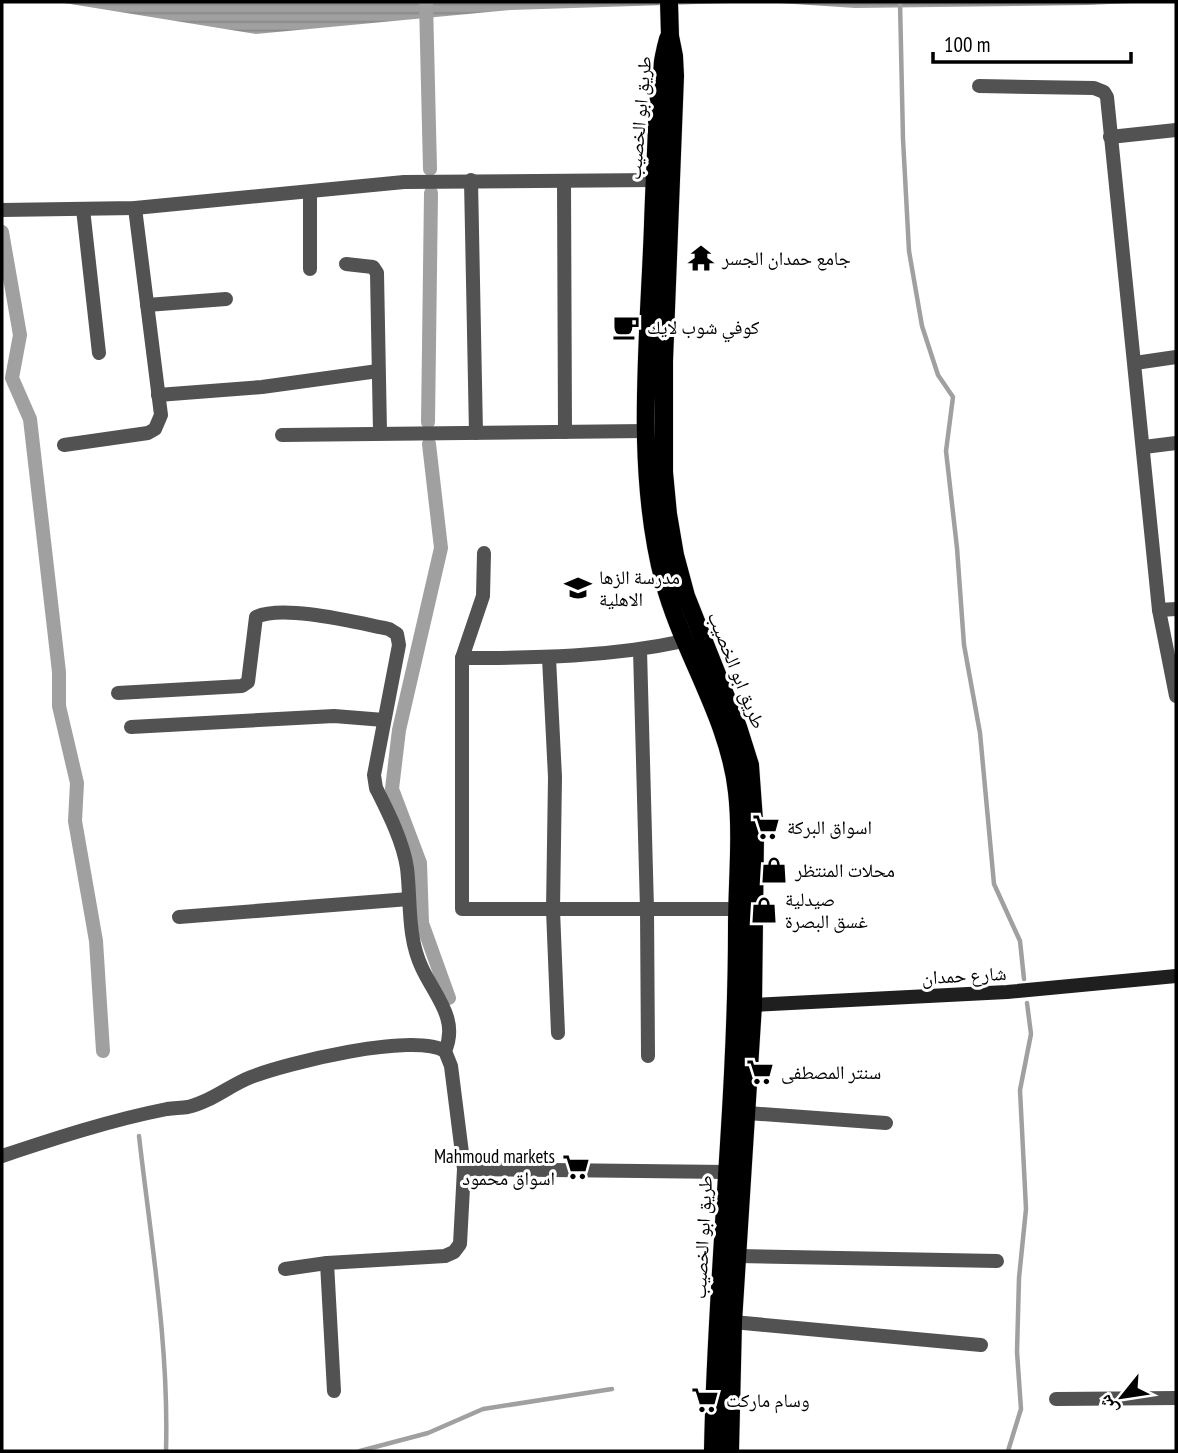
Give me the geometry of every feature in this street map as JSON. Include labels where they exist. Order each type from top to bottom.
[{"type":"main road","points":[[669,2],[670,36]]},
{"type":"main road","name":"طريق ابو الخصيب","points":[[670,36],[660,76],[654,180],[656,361],[668,514],[675,555],[692,615],[738,727],[750,765],[755,834],[753,1005],[733,1322],[730,1451]]},
{"type":"main road","name":"طريق ابو الخصيب","points":[[670,36],[675,76],[656,361],[646,431],[650,495],[664,585],[726,741],[735,775],[738,811],[736,1008],[714,1385],[713,1451]]},
{"type":"main road","name":"شارع حمدان","points":[[753,1005],[1006,992],[1176,976]]},
{"type":"street","points":[[979,86],[1099,89],[1107,97],[1159,610],[1176,696]]},
{"type":"street","points":[[1110,137],[1176,131]]},
{"type":"street","points":[[471,180],[476,433]]},
{"type":"street","points":[[2,210],[135,208],[404,182],[654,180]]},
{"type":"street","points":[[564,181],[565,432]]},
{"type":"street","points":[[310,191],[310,269]]},
{"type":"street","points":[[64,445],[148,433],[155,429],[161,415],[135,208]]},
{"type":"street","points":[[83,209],[99,353]]},
{"type":"street","points":[[346,264],[373,267],[377,273],[380,432]]},
{"type":"street","points":[[147,305],[226,299]]},
{"type":"street","points":[[1135,363],[1176,357]]},
{"type":"street","points":[[158,395],[262,387],[378,371]]},
{"type":"street","points":[[282,435],[646,431]]},
{"type":"street","points":[[1144,447],[1176,443]]},
{"type":"street","points":[[484,553],[483,596],[462,658],[462,909],[737,909]]},
{"type":"street","points":[[1159,610],[1176,609]]},
{"type":"street","points":[[118,693],[242,686],[248,682],[256,617],[263,614],[306,614],[389,629],[397,634],[399,645],[374,775],[376,788],[407,866],[413,939],[421,966],[451,1028],[445,1051],[451,1066],[464,1169],[460,1244],[454,1252],[445,1256],[327,1263],[285,1269]]},
{"type":"street","points":[[462,658],[550,658],[640,650],[684,641]]},
{"type":"street","points":[[640,650],[648,1056]]},
{"type":"street","points":[[550,658],[555,777],[553,910],[558,1033]]},
{"type":"street","points":[[131,727],[334,716],[384,720]]},
{"type":"street","points":[[179,917],[409,899]]},
{"type":"street","points":[[2,1156],[52,1139],[150,1113],[188,1107],[231,1085],[270,1070],[385,1046],[431,1045],[445,1051]]},
{"type":"street","points":[[747,1113],[886,1123]]},
{"type":"street","points":[[464,1169],[727,1172]]},
{"type":"street","points":[[738,1256],[997,1261]]},
{"type":"street","points":[[327,1263],[334,1391]]},
{"type":"street","points":[[733,1322],[981,1345]]},
{"type":"street","points":[[1056,1399],[1176,1398]]},
{"type":"shaded area","points":[[58,2],[759,2],[511,10],[256,34]]},
{"type":"shaded area","points":[[764,2],[1153,2],[855,8]]},
{"type":"waterway","points":[[426,2],[430,169]]},
{"type":"waterway","points":[[900,2],[909,251],[922,326],[938,375],[953,397],[946,451],[964,645],[980,733],[994,884],[1020,941],[1024,979]]},
{"type":"waterway","points":[[428,422],[431,193]]},
{"type":"waterway","points":[[2,232],[20,335],[12,378],[30,419],[59,672],[59,706],[77,783],[75,821],[96,941],[103,1051]]},
{"type":"waterway","points":[[429,444],[441,548],[399,730],[392,789],[420,863],[422,923],[449,998]]},
{"type":"waterway","points":[[1008,1451],[1021,1409],[1017,1352],[1019,1278],[1026,1209],[1020,1090],[1031,1034],[1027,1003]]},
{"type":"waterway","points":[[139,1136],[162,1332],[166,1451]]},
{"type":"waterway","points":[[360,1451],[428,1433],[483,1409],[612,1389]]},
{"type":"place","name":"جامع حمدان الجسر","points":[[701,258]]},
{"type":"place","name":"كوفي شوب لايك","points":[[626,327]]},
{"type":"place","name":"مدرسة الزها الاهلية","points":[[578,588]]},
{"type":"place","name":"اسواق البركة","points":[[766,827]]},
{"type":"place","name":"محلات المنتظر","points":[[774,870]]},
{"type":"place","name":"صيدلية غسق البصرة","points":[[764,910]]},
{"type":"place","name":"سنتر المصطفى","points":[[760,1072]]},
{"type":"place","name":"Mahmoud markets اسواق محمود","points":[[576,1167]]},
{"type":"place","name":"وسام ماركت","points":[[705,1400]]}]
